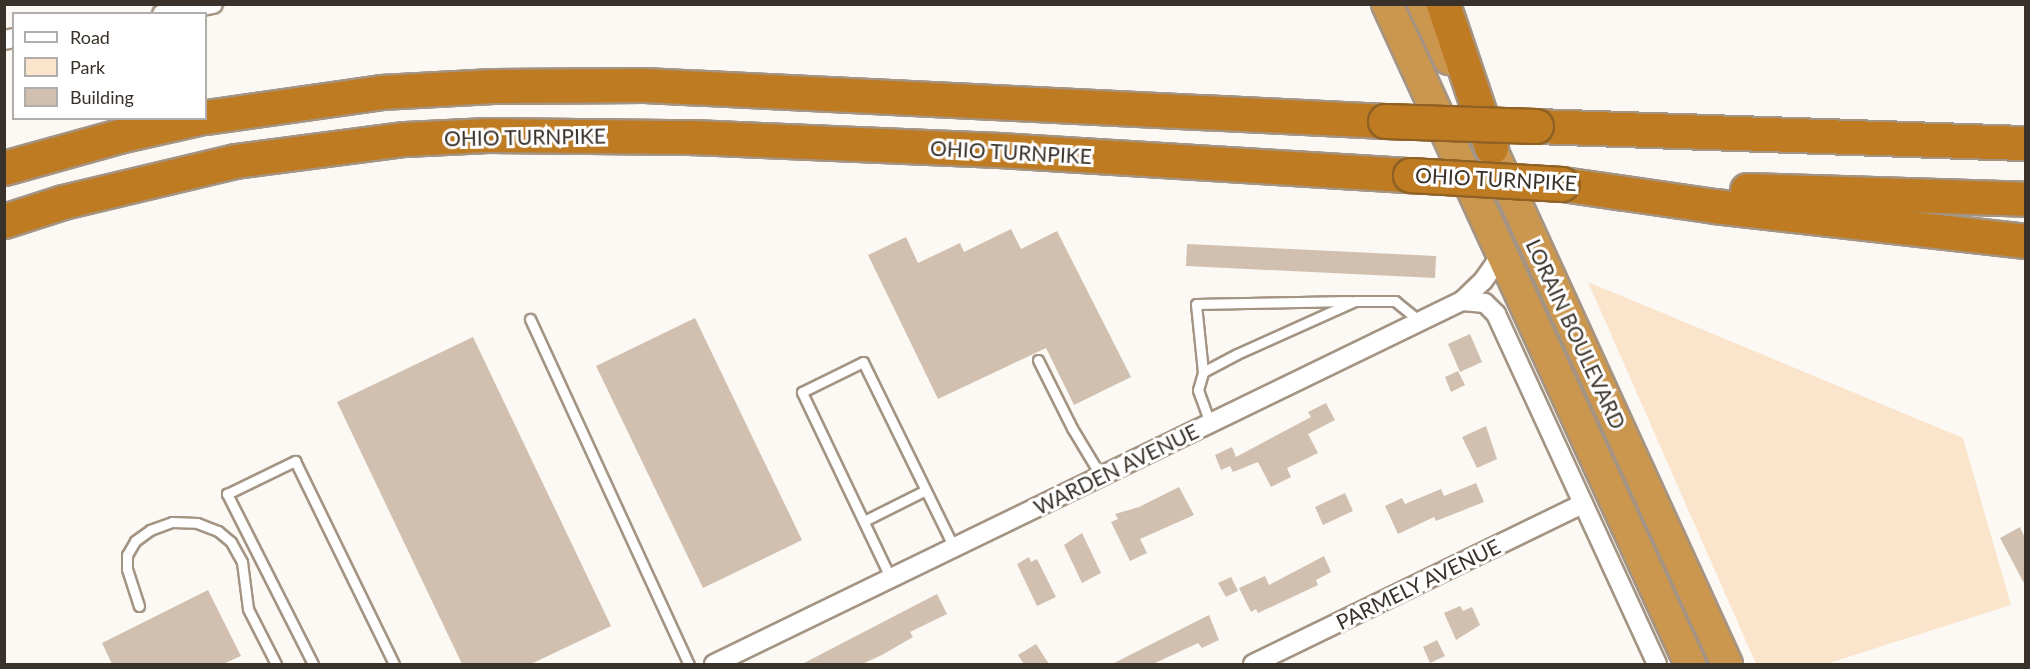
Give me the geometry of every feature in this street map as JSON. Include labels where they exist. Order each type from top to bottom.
[{"type":"highway","name":"LORAIN BOULEVARD","points":[[1387,4],[1690,664]]},
{"type":"highway","name":"LORAIN BOULEVARD","points":[[1423,4],[1491,147],[1727,664]]},
{"type":"highway","points":[[1443,4],[1491,147]]},
{"type":"highway","points":[[207,117],[381,92],[493,86],[644,85],[1385,121],[2025,143]]},
{"type":"highway","points":[[4,168],[119,136],[191,120]]},
{"type":"highway","points":[[1877,137],[2025,132]]},
{"type":"highway","name":"OHIO TURNPIKE","points":[[4,221],[63,201],[235,161],[405,139],[489,135],[691,137],[987,150],[1562,184],[2025,199]]},
{"type":"highway","points":[[1562,184],[1714,206],[2025,241]]},
{"type":"street","points":[[172,12],[213,4]]},
{"type":"street","name":"WARDEN AVENUE","points":[[714,664],[1462,301],[1483,281],[1502,254]]},
{"type":"street","points":[[1462,301],[1485,303],[1496,314],[1657,664]]},
{"type":"street","name":"PARMELY AVENUE","points":[[1253,664],[1583,504]]},
{"type":"lane","points":[[1203,372],[1355,301]]},
{"type":"lane","points":[[1210,423],[1198,390],[1203,372],[1196,304],[1395,301],[1420,321]]},
{"type":"lane","points":[[530,319],[689,664]]},
{"type":"lane","points":[[1038,360],[1072,428],[1101,476]]},
{"type":"lane","points":[[891,579],[802,392],[812,387],[863,362],[924,491],[954,548]]},
{"type":"lane","points":[[313,664],[227,494],[295,461],[394,664]]},
{"type":"lane","points":[[864,521],[924,491]]},
{"type":"lane","points":[[139,606],[127,569],[127,555],[135,541],[150,530],[172,522],[197,523],[218,531],[231,542],[242,562],[248,609],[276,664]]},
{"type":"green space","points":[[1588,282],[1963,438],[2011,605],[1826,664],[1756,664]]},
{"type":"building","points":[[1011,229],[1021,249],[1057,231],[1131,377],[1074,405],[1046,348],[938,399],[868,255],[906,237],[918,263],[960,243],[964,252]]},
{"type":"building","points":[[1187,244],[1436,256],[1435,278],[1186,266]]},
{"type":"building","points":[[695,318],[802,540],[703,588],[596,366]]},
{"type":"building","points":[[1470,334],[1482,362],[1460,372],[1448,344]]},
{"type":"building","points":[[473,337],[611,626],[531,664],[462,664],[337,402]]},
{"type":"building","points":[[1458,371],[1465,385],[1451,392],[1445,377]]},
{"type":"building","points":[[1326,403],[1335,420],[1308,434],[1318,453],[1287,468],[1291,477],[1271,487],[1258,462],[1233,472],[1230,466],[1221,470],[1215,455],[1232,447],[1236,457],[1311,417],[1308,412]]},
{"type":"building","points":[[1486,426],[1497,459],[1477,468],[1462,437]]},
{"type":"building","points":[[1476,483],[1484,502],[1436,521],[1434,517],[1398,534],[1385,506],[1402,498],[1405,504],[1441,489],[1444,496]]},
{"type":"building","points":[[1179,487],[1194,515],[1140,539],[1147,553],[1130,561],[1111,522],[1118,519],[1115,514],[1139,507]]},
{"type":"building","points":[[1345,493],[1353,511],[1323,525],[1315,507]]},
{"type":"building","points":[[2020,527],[2025,538],[2025,585],[2000,538]]},
{"type":"building","points":[[1082,533],[1101,573],[1082,583],[1064,545]]},
{"type":"building","points":[[1324,556],[1331,572],[1316,580],[1318,585],[1258,613],[1256,609],[1251,612],[1239,588],[1265,576],[1269,585]]},
{"type":"building","points":[[1029,557],[1031,562],[1037,559],[1056,597],[1037,606],[1017,564]]},
{"type":"building","points":[[1231,577],[1238,591],[1226,597],[1218,583]]},
{"type":"building","points":[[208,590],[241,656],[223,664],[112,664],[102,643]]},
{"type":"building","points":[[937,594],[947,614],[910,632],[913,637],[882,655],[862,664],[802,664]]},
{"type":"building","points":[[1460,606],[1463,611],[1472,607],[1480,625],[1456,640],[1444,613]]},
{"type":"building","points":[[1209,615],[1219,640],[1202,648],[1198,643],[1153,664],[1112,664]]},
{"type":"building","points":[[1437,640],[1445,656],[1430,663],[1423,647]]},
{"type":"building","points":[[1036,644],[1049,664],[1024,664],[1018,655]]}]
